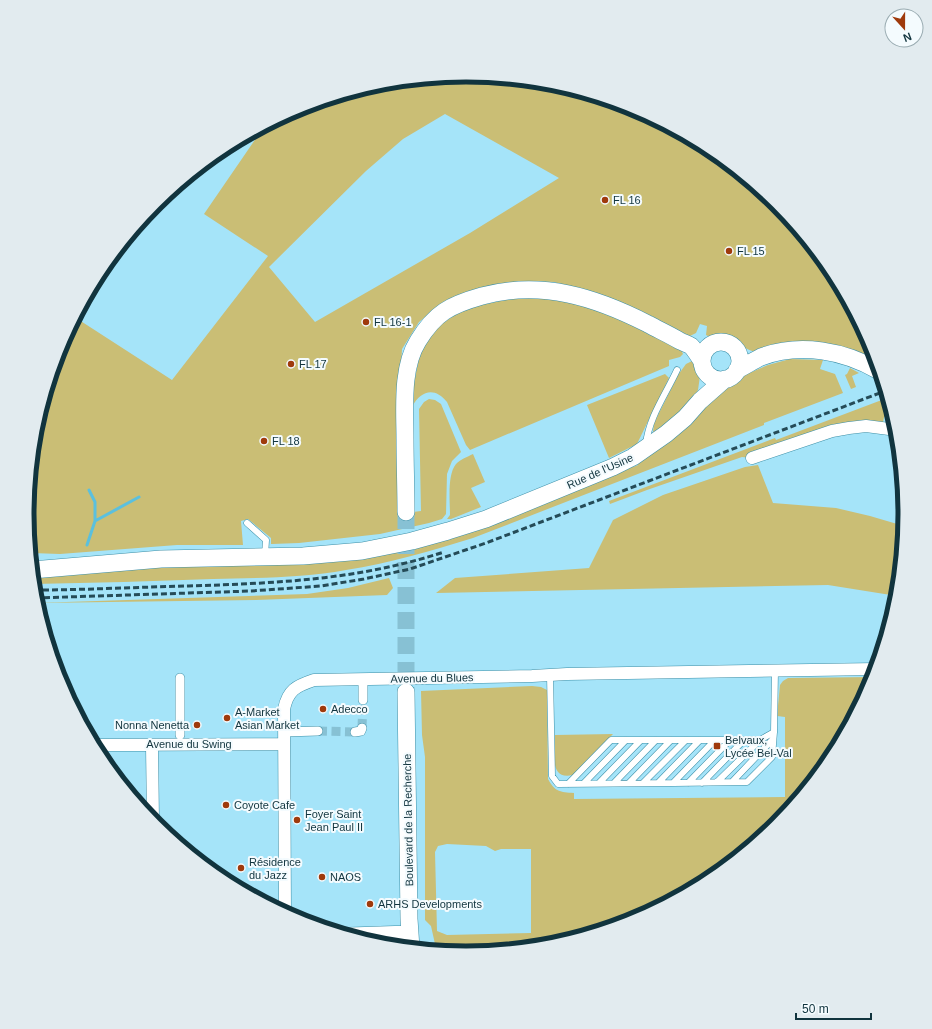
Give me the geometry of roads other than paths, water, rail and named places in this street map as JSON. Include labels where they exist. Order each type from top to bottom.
[{"type":"main road","points":[[406,512],[405,392],[409,362],[417,343],[430,323],[446,309],[468,300],[493,293],[516,290],[546,290],[567,293],[589,299],[628,313],[691,346],[704,358],[707,373],[718,379],[733,368],[761,357],[799,350],[826,351],[858,361],[872,368]]},
{"type":"main road","points":[[700,401],[703,384],[704,358],[715,343],[722,342],[734,348],[733,368]]},
{"type":"main road","name":"Rue de l'Usine","points":[[38,570],[161,559],[303,556],[362,551],[412,541],[486,519],[613,467],[646,449],[680,422],[733,368]]},
{"type":"main road","name":"Boulevard de la Recherche","points":[[406,692],[411,941]]},
{"type":"main road","points":[[388,939],[411,941]]},
{"type":"street","points":[[752,458],[832,431],[866,426],[890,429]]},
{"type":"street","name":"Avenue du Blues","points":[[285,907],[284,709],[287,698],[293,690],[302,684],[314,680],[532,676],[550,674],[869,669]]},
{"type":"street","name":"Avenue du Swing","points":[[180,678],[180,735]]},
{"type":"street","points":[[363,679],[363,700]]},
{"type":"street","points":[[284,738],[318,731]]},
{"type":"street","name":"Avenue du Swing","points":[[101,745],[152,745],[284,738]]},
{"type":"street","points":[[152,745],[153,811]]},
{"type":"lane","points":[[646,449],[647,435],[651,421],[677,370]]},
{"type":"lane","points":[[247,522],[266,540],[265,557]]},
{"type":"lane","points":[[550,674],[552,776],[558,784],[747,782],[772,757],[774,732],[774,670]]},
{"type":"lane","points":[[717,782],[760,740],[774,732]]},
{"type":"lane","points":[[732,782],[773,739]]},
{"type":"lane","points":[[568,784],[611,740],[760,740]]},
{"type":"lane","points":[[584,784],[626,740]]},
{"type":"lane","points":[[599,783],[641,740]]},
{"type":"lane","points":[[614,783],[656,740]]},
{"type":"lane","points":[[629,783],[671,740]]},
{"type":"lane","points":[[643,783],[686,740]]},
{"type":"lane","points":[[658,783],[700,740]]},
{"type":"lane","points":[[673,783],[715,740]]},
{"type":"lane","points":[[688,783],[730,740]]},
{"type":"lane","points":[[702,782],[744,740]]},
{"type":"waterway","points":[[87,545],[95,521],[95,502],[89,490]]},
{"type":"waterway","points":[[95,521],[139,497]]},
{"type":"tunnel","points":[[406,512],[406,692]]},
{"type":"tunnel","points":[[362,728],[363,700]]},
{"type":"tunnel","points":[[318,731],[355,732]]},
{"type":"railway","points":[[42,598],[251,591],[321,586],[410,569],[486,543],[880,393]]},
{"type":"railway","points":[[41,590],[189,586],[287,581],[381,569],[444,552]]},
{"type":"place","name":"FL 16","points":[[605,200]]},
{"type":"place","name":"FL 15","points":[[729,251]]},
{"type":"place","name":"FL 16-1","points":[[366,322]]},
{"type":"place","name":"FL 17","points":[[291,364]]},
{"type":"place","name":"FL 18","points":[[264,441]]},
{"type":"place","name":"Adecco","points":[[323,709]]},
{"type":"place","name":"A-Market Asian Market","points":[[227,718]]},
{"type":"place","name":"Nonna Nenetta","points":[[197,725]]},
{"type":"place","name":"Belvaux, Lycée Bel-Val","points":[[717,746]]},
{"type":"place","name":"Coyote Cafe","points":[[226,805]]},
{"type":"place","name":"Foyer Saint Jean Paul II","points":[[297,820]]},
{"type":"place","name":"Résidence du Jazz","points":[[241,868]]},
{"type":"place","name":"NAOS","points":[[322,877]]},
{"type":"place","name":"ARHS Developments","points":[[370,904]]}]
